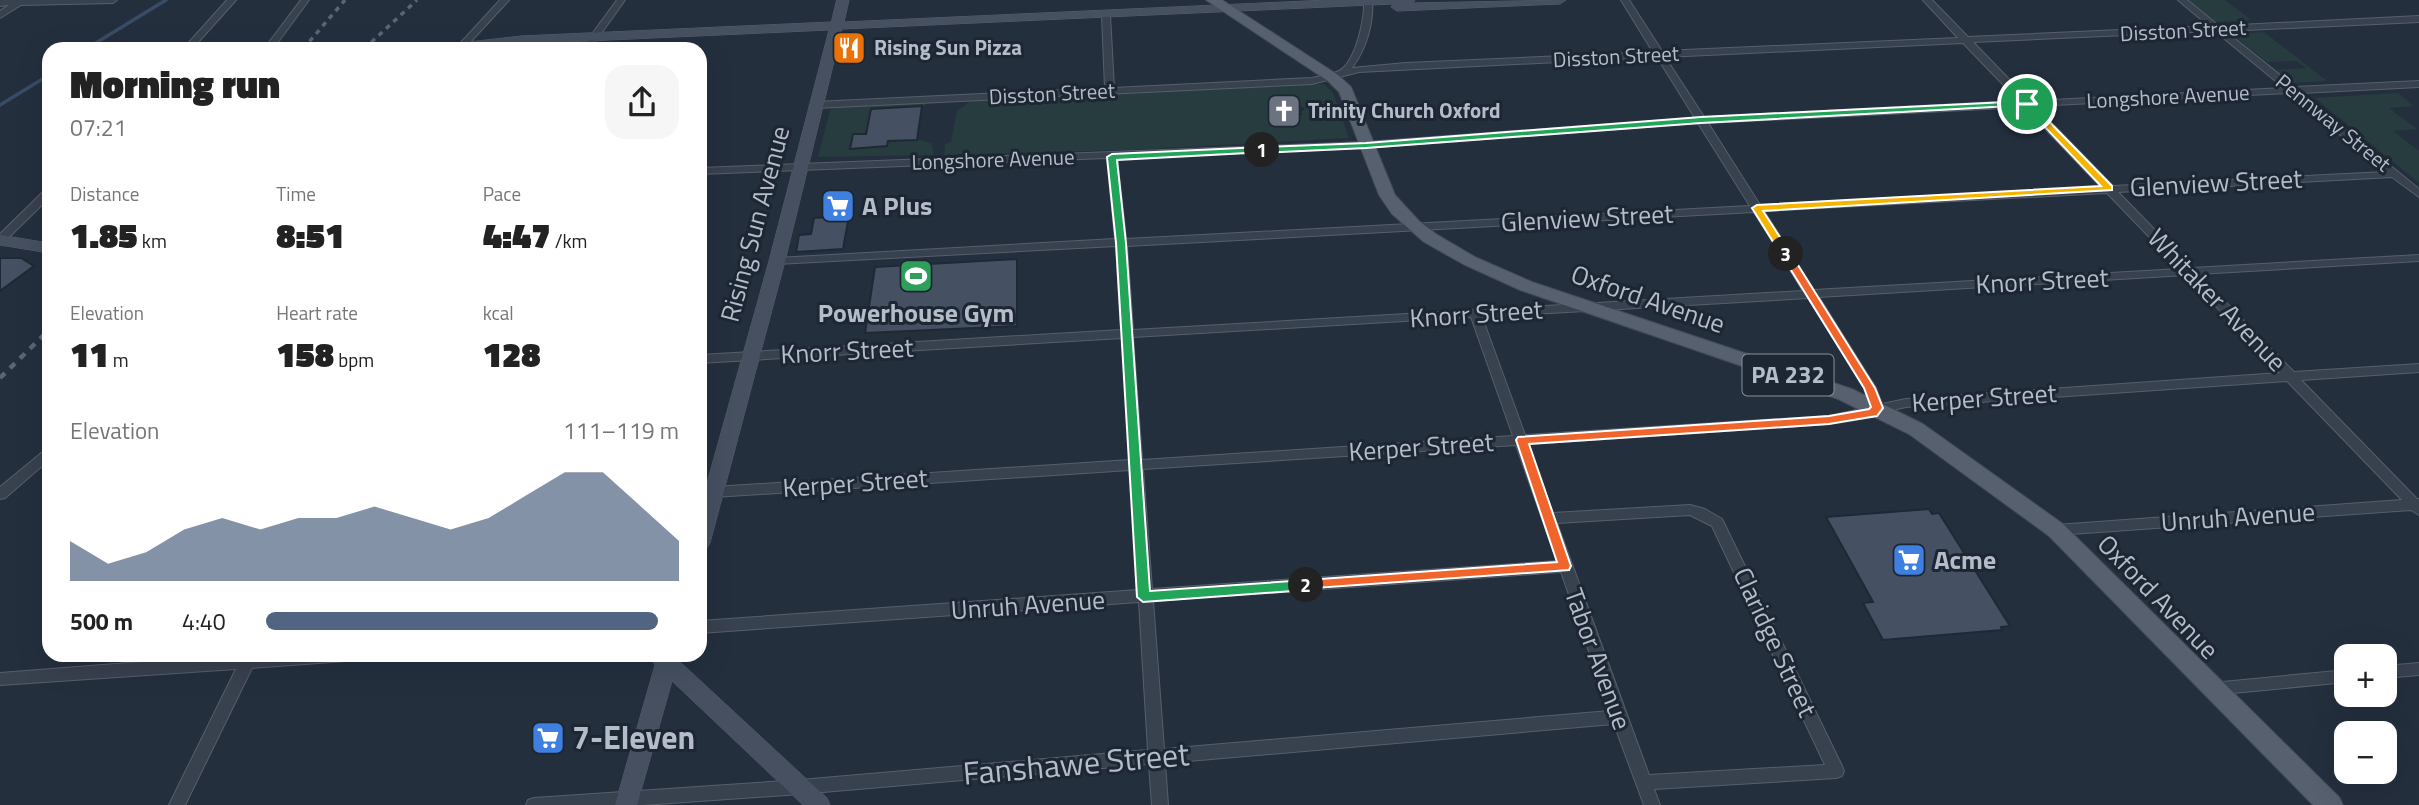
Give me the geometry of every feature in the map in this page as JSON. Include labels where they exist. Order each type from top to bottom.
[{"type":"main road","name":"Oxford Avenue","points":[[1221,5],[1333,78],[1346,90],[1366,145],[1394,206],[1416,227],[1500,275],[1877,408],[1916,429],[2056,530],[2212,690],[2330,805]]},
{"type":"street","points":[[0,4],[19,1],[113,0]]},
{"type":"street","points":[[193,42],[232,0]]},
{"type":"street","points":[[274,42],[305,0]]},
{"type":"street","points":[[466,42],[505,0]]},
{"type":"street","points":[[591,42],[621,0]]},
{"type":"street","name":"Rising Sun Avenue","points":[[707,518],[777,261],[843,0]]},
{"type":"street","points":[[506,42],[1106,15],[1221,5],[1251,14],[1409,0]]},
{"type":"street","points":[[1369,3],[1560,0]]},
{"type":"street","points":[[1625,0],[1870,388],[1877,408]]},
{"type":"street","name":"Whitaker Avenue","points":[[1927,0],[2417,506]]},
{"type":"street","name":"Pennway Street","points":[[2182,0],[2419,194]]},
{"type":"street","points":[[0,15],[19,1]]},
{"type":"street","points":[[1333,78],[1352,64],[1369,3]]},
{"type":"street","points":[[1106,15],[1110,91]]},
{"type":"street","name":"Disston Street","points":[[815,105],[1282,83],[1333,78],[1359,69],[1406,66],[2419,19]]},
{"type":"street","name":"Longshore Avenue","points":[[707,171],[1112,157],[1366,145],[1701,120],[2419,84]]},
{"type":"street","points":[[1112,157],[1121,243],[1143,597],[1160,805]]},
{"type":"street","name":"Glenview Street","points":[[777,261],[2396,174]]},
{"type":"street","points":[[0,240],[42,199]]},
{"type":"street","points":[[0,240],[42,247]]},
{"type":"street","name":"Knorr Street","points":[[707,359],[2419,258]]},
{"type":"street","name":"Tabor Avenue","points":[[1476,315],[1652,805]]},
{"type":"street","name":"Kerper Street","points":[[714,492],[1829,420],[1856,418],[1872,413],[1877,408],[1906,402],[2419,368]]},
{"type":"street","points":[[0,494],[42,459]]},
{"type":"street","name":"Unruh Avenue","points":[[2056,530],[2417,506]]},
{"type":"street","name":"Claridge Street","points":[[1550,519],[1681,510],[1709,517],[1722,530],[1836,771],[1643,783]]},
{"type":"street","name":"Unruh Avenue","points":[[707,627],[1565,566]]},
{"type":"street","points":[[0,680],[213,662]]},
{"type":"street","points":[[177,805],[247,662]]},
{"type":"street","points":[[627,801],[663,662]]},
{"type":"street","points":[[668,662],[819,805]]},
{"type":"street","points":[[2397,671],[2419,669]]},
{"type":"street","points":[[2212,690],[2334,677]]},
{"type":"street","name":"Fanshawe Street","points":[[534,805],[627,801],[800,787],[1618,716]]},
{"type":"green space","points":[[2188,0],[2225,0],[2251,20],[2215,22]]},
{"type":"green space","points":[[2264,32],[2327,81],[2293,83],[2277,70],[2306,68],[2296,61],[2267,62],[2231,34]]},
{"type":"green space","points":[[1324,84],[1333,93],[1349,138],[1125,150],[944,155],[945,144],[951,142],[957,111],[971,101]]},
{"type":"green space","points":[[2398,93],[2414,106],[2389,108],[2417,129],[2393,131],[2419,151],[2419,183],[2315,98]]},
{"type":"green space","points":[[926,102],[925,106],[906,111],[872,130],[853,135],[850,148],[886,146],[888,141],[921,140],[932,144],[934,155],[818,157],[831,107]]},
{"type":"building","name":"Trinity Church Oxford","points":[[1290,101],[1303,109],[1298,112],[1301,114],[1288,121],[1269,111]]},
{"type":"building","points":[[922,106],[917,140],[888,141],[887,146],[850,149],[853,134],[866,134],[871,109]]},
{"type":"building","points":[[848,197],[844,214],[849,216],[843,249],[796,252],[799,235],[811,234],[814,218],[828,217],[832,198]]},
{"type":"building","points":[[0,258],[21,258],[34,266],[0,291]]},
{"type":"building","points":[[1017,259],[1017,326],[865,333],[875,267]]},
{"type":"building","name":"Acme","points":[[1929,509],[1932,514],[1939,513],[2010,626],[2001,627],[2002,630],[1883,640],[1863,603],[1873,602],[1826,517]]},
{"type":"waterway","points":[[97,42],[166,0]]},
{"type":"waterway","points":[[0,105],[42,79]]},
{"type":"railway","points":[[309,42],[345,0]]},
{"type":"railway","points":[[372,42],[417,0]]},
{"type":"railway","points":[[0,378],[42,337]]},
{"type":"place","name":"Rising Sun Pizza","points":[[849,48]]},
{"type":"place","name":"Trinity Church Oxford","points":[[1284,111]]},
{"type":"place","name":"A Plus","points":[[838,206]]},
{"type":"place","name":"Powerhouse Gym","points":[[916,276]]},
{"type":"place","name":"Acme","points":[[1909,560]]},
{"type":"place","name":"7-Eleven","points":[[548,738]]},
{"type":"route","points":[[2027,104],[2109,188],[1757,208],[1870,388],[1877,408],[1872,413],[1856,418],[1522,440],[1565,566],[1143,597],[1121,243],[1112,157],[1366,145],[1701,120],[2027,104]]}]
